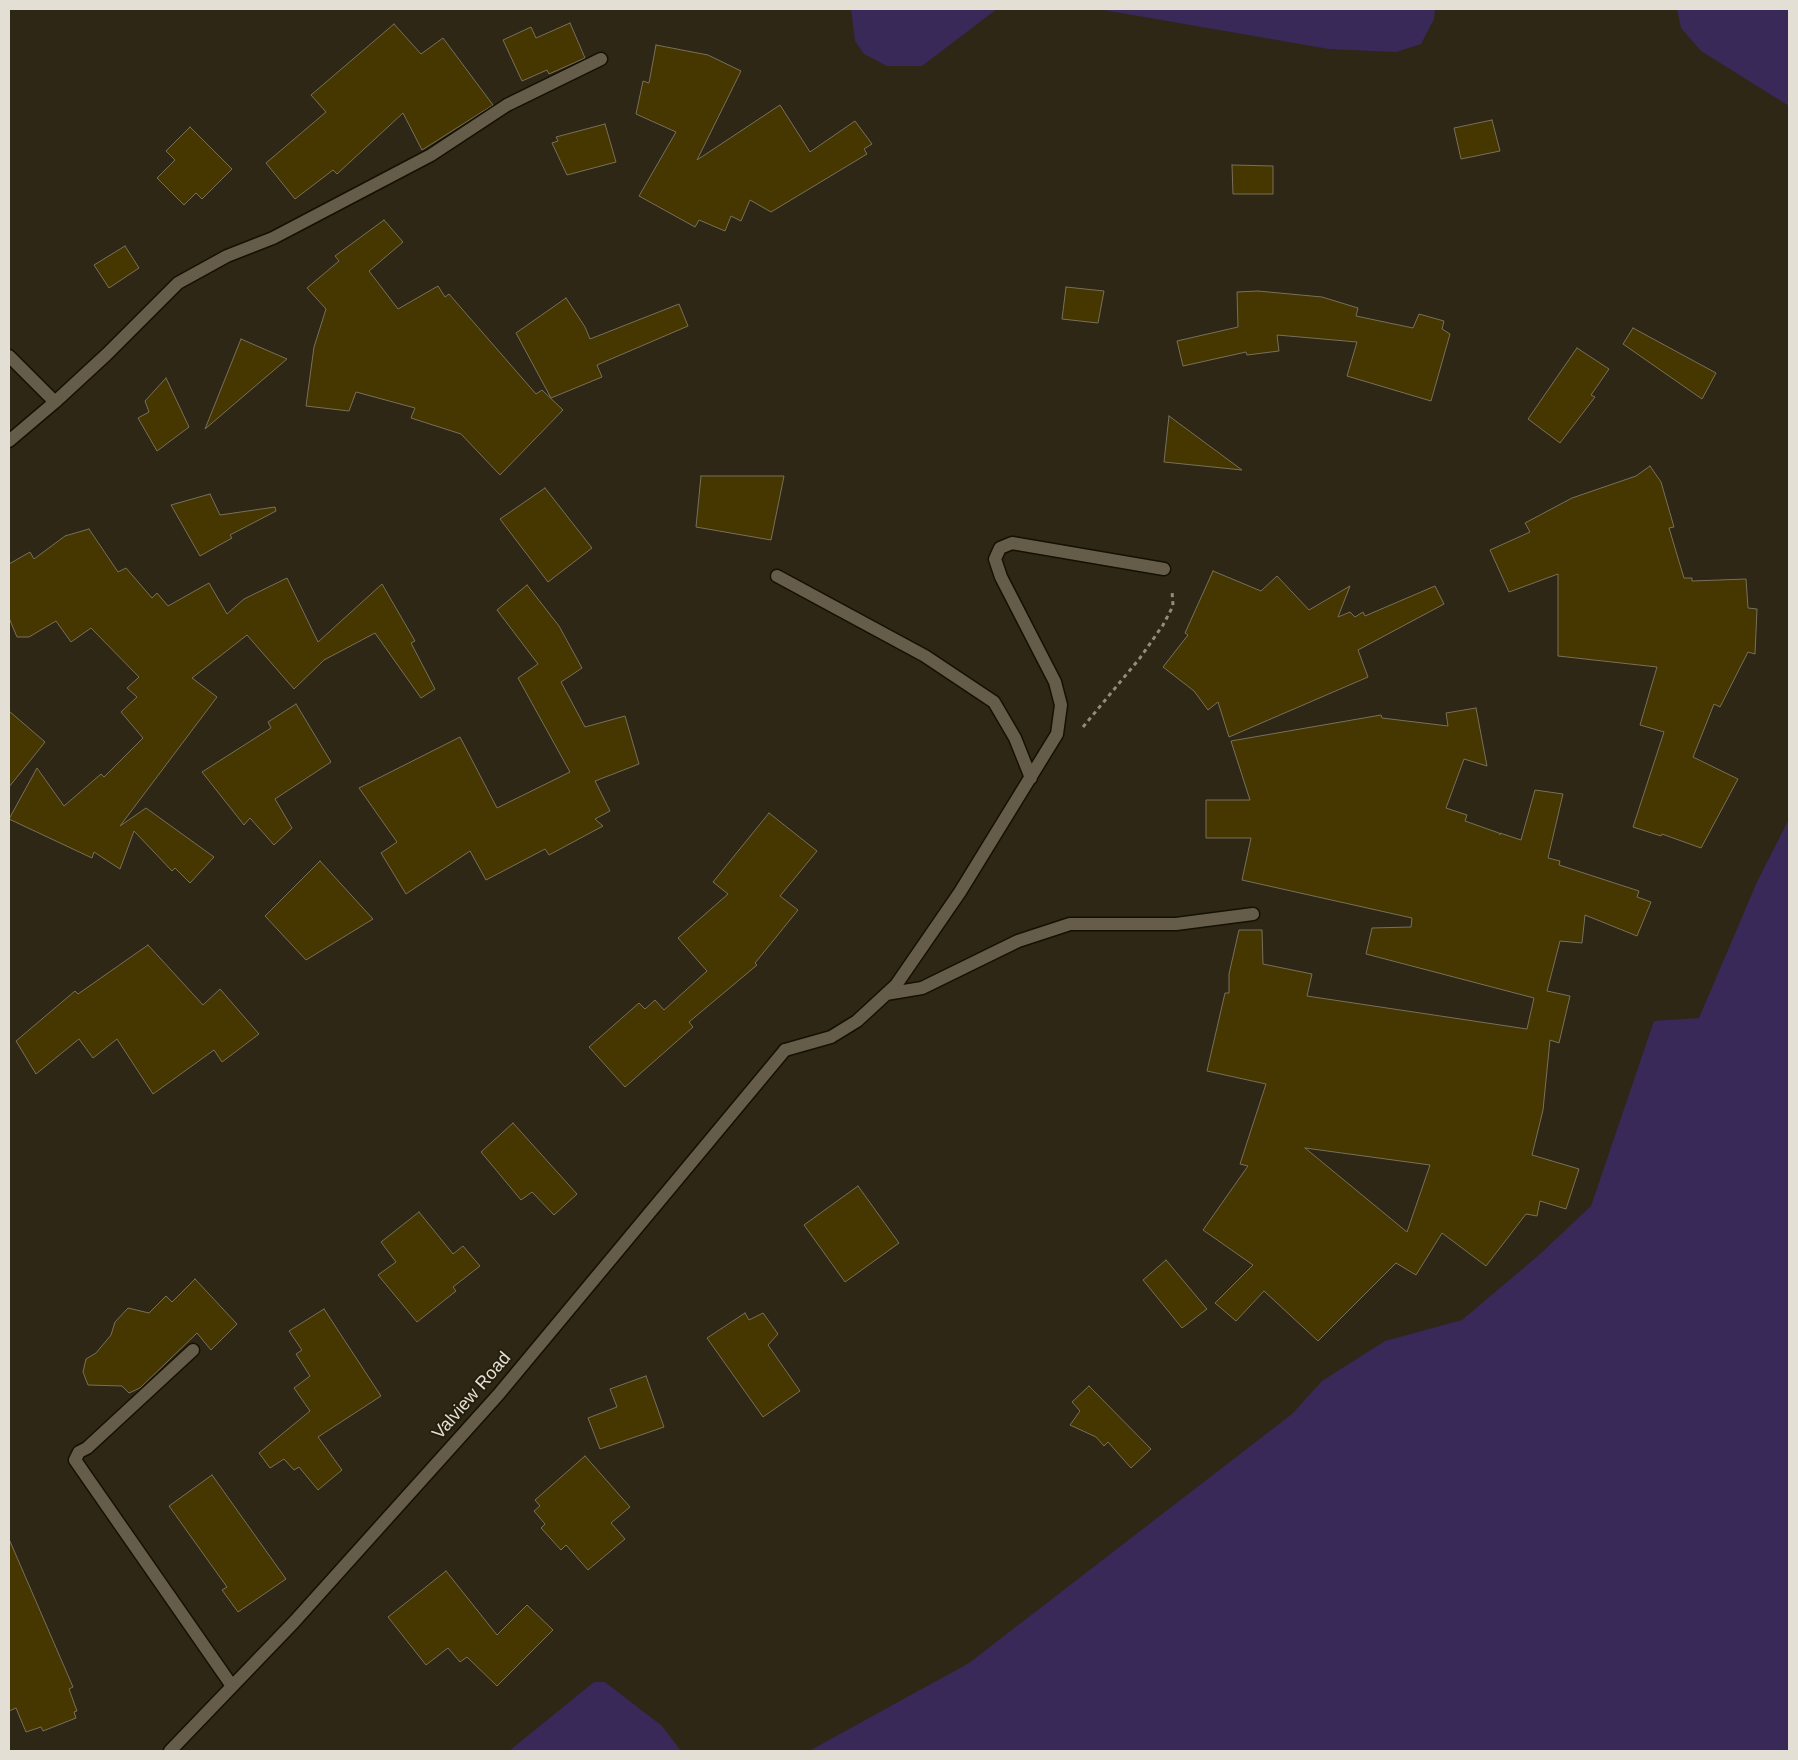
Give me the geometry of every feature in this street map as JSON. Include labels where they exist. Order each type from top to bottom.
[{"type":"street","points":[[9,441],[107,354],[178,283],[227,256],[273,238],[430,154],[507,105],[601,60]]},
{"type":"street","points":[[9,356],[55,402]]},
{"type":"street","points":[[886,994],[896,985],[960,892],[1057,734],[1061,705],[1055,682],[1001,577],[995,559],[1000,548],[1012,543],[1164,570]]},
{"type":"street","points":[[777,576],[925,656],[994,702],[1014,738],[1031,778]]},
{"type":"street","points":[[886,994],[922,988],[1018,941],[1070,924],[1176,924],[1253,914]]},
{"type":"street","name":"Valview Road","points":[[170,1751],[294,1622],[498,1395],[785,1050],[831,1037],[857,1021],[886,994]]},
{"type":"street","points":[[193,1350],[87,1448],[79,1452],[76,1460],[232,1686]]},
{"type":"path","points":[[1080,731],[1140,658],[1163,625],[1173,606],[1171,590],[1164,570]]},
{"type":"shaded area","points":[[851,9],[997,9],[922,66],[887,66],[864,54],[855,41]]},
{"type":"shaded area","points":[[1098,9],[1435,9],[1434,19],[1421,44],[1396,52],[1329,49]]},
{"type":"shaded area","points":[[1677,9],[1789,9],[1789,106],[1701,51],[1681,28]]},
{"type":"shaded area","points":[[1789,819],[1789,1751],[809,1751],[969,1663],[1292,1414],[1322,1381],[1385,1341],[1462,1320],[1539,1255],[1591,1206],[1654,1021],[1699,1018],[1757,882]]},
{"type":"shaded area","points":[[594,1682],[605,1682],[662,1726],[681,1751],[509,1751]]},
{"type":"building","points":[[570,23],[585,58],[549,74],[547,70],[522,81],[503,40],[531,27],[536,38]]},
{"type":"building","points":[[394,24],[421,54],[443,38],[493,105],[422,150],[403,113],[337,174],[333,170],[295,199],[266,163],[326,112],[311,95]]},
{"type":"building","points":[[656,45],[708,55],[741,71],[697,160],[780,105],[810,152],[855,121],[872,144],[864,149],[867,154],[771,212],[750,200],[741,221],[731,216],[725,231],[699,220],[695,227],[639,196],[676,132],[636,114],[643,81],[649,83]]},
{"type":"building","points":[[1492,120],[1500,151],[1461,159],[1454,128]]},
{"type":"building","points":[[605,124],[616,162],[567,175],[552,143],[558,141],[556,137]]},
{"type":"building","points":[[190,127],[232,169],[202,199],[196,193],[184,205],[157,178],[175,160],[166,151]]},
{"type":"building","points":[[1232,165],[1273,166],[1273,194],[1233,194]]},
{"type":"building","points":[[384,220],[403,242],[369,271],[398,309],[438,286],[445,297],[449,294],[536,394],[542,390],[563,410],[500,475],[461,434],[411,418],[415,408],[356,392],[349,411],[306,406],[314,347],[326,309],[307,288],[339,261],[335,256]]},
{"type":"building","points":[[125,246],[139,268],[109,288],[94,265]]},
{"type":"building","points":[[1066,287],[1104,291],[1098,323],[1062,319]]},
{"type":"building","points":[[1258,291],[1322,297],[1358,308],[1356,316],[1413,328],[1419,314],[1444,321],[1442,329],[1450,334],[1431,401],[1347,376],[1357,342],[1277,335],[1279,351],[1247,355],[1246,352],[1183,366],[1177,341],[1238,327],[1237,292]]},
{"type":"building","points":[[566,298],[585,327],[590,339],[679,304],[688,326],[597,365],[602,377],[551,398],[516,333]]},
{"type":"building","points":[[1633,328],[1716,373],[1702,399],[1623,344]]},
{"type":"building","points":[[241,339],[287,359],[205,429]]},
{"type":"building","points":[[1577,348],[1609,369],[1591,395],[1595,397],[1560,443],[1528,419]]},
{"type":"building","points":[[166,378],[189,427],[157,451],[138,418],[149,412],[145,401]]},
{"type":"building","points":[[1169,416],[1242,470],[1164,462]]},
{"type":"building","points":[[1650,466],[1661,482],[1674,527],[1669,528],[1684,578],[1692,578],[1692,581],[1746,579],[1748,608],[1757,609],[1755,654],[1748,652],[1720,707],[1714,704],[1693,757],[1738,779],[1701,848],[1662,834],[1661,836],[1633,827],[1664,732],[1640,725],[1657,667],[1558,656],[1558,574],[1509,592],[1490,550],[1530,532],[1525,523],[1572,498],[1636,476]]},
{"type":"building","points":[[701,476],[784,476],[771,540],[696,527]]},
{"type":"building","points":[[545,488],[592,548],[548,582],[500,519]]},
{"type":"building","points":[[210,494],[220,515],[275,507],[276,511],[230,535],[232,538],[200,556],[171,505]]},
{"type":"building","points":[[89,529],[118,572],[126,568],[152,598],[157,593],[168,606],[209,583],[227,614],[244,599],[287,578],[318,642],[382,584],[415,641],[411,643],[435,689],[421,698],[375,633],[324,660],[294,689],[247,635],[192,678],[217,697],[120,826],[146,808],[214,857],[190,883],[175,868],[172,871],[134,831],[120,869],[94,852],[92,858],[9,819],[37,768],[64,806],[101,774],[104,777],[143,738],[121,712],[137,697],[127,688],[139,677],[91,628],[71,642],[56,621],[29,637],[17,637],[9,618],[9,564],[30,552],[34,559],[65,536]]},
{"type":"building","points":[[1213,571],[1261,591],[1277,576],[1309,610],[1350,586],[1338,617],[1350,612],[1355,617],[1363,612],[1365,616],[1435,586],[1444,604],[1358,650],[1368,677],[1229,737],[1218,702],[1208,710],[1194,691],[1163,667],[1188,635],[1185,633]]},
{"type":"building","points":[[527,585],[559,626],[582,668],[561,682],[585,727],[625,716],[639,764],[595,781],[610,811],[595,819],[603,826],[549,855],[545,849],[486,880],[470,851],[406,894],[381,853],[397,842],[359,788],[460,737],[497,808],[570,772],[518,678],[538,664],[497,610]]},
{"type":"building","points":[[296,704],[331,762],[275,799],[292,828],[274,845],[250,818],[244,825],[202,772],[271,728],[268,722]]},
{"type":"building","points":[[1476,708],[1487,766],[1464,759],[1446,808],[1467,815],[1465,821],[1500,835],[1500,833],[1521,840],[1535,790],[1563,794],[1548,858],[1560,861],[1559,865],[1639,891],[1637,897],[1651,902],[1637,936],[1585,915],[1582,943],[1560,941],[1547,991],[1570,996],[1559,1043],[1550,1040],[1543,1110],[1532,1155],[1579,1169],[1566,1209],[1540,1201],[1537,1216],[1526,1214],[1486,1266],[1442,1233],[1416,1275],[1396,1263],[1318,1341],[1264,1291],[1236,1321],[1215,1303],[1253,1265],[1203,1230],[1248,1166],[1240,1164],[1266,1084],[1207,1071],[1225,993],[1229,993],[1229,974],[1239,930],[1262,930],[1263,964],[1312,974],[1307,996],[1527,1029],[1534,998],[1366,954],[1372,928],[1411,927],[1412,918],[1242,880],[1251,838],[1206,838],[1206,800],[1250,800],[1231,741],[1381,715],[1382,718],[1448,726],[1446,713]],"holes":[[[1305,1148],[1430,1165],[1407,1232]]]},
{"type":"building","points":[[9,711],[45,742],[9,787]]},
{"type":"building","points":[[769,813],[817,851],[780,896],[798,910],[755,963],[757,965],[689,1022],[693,1027],[625,1087],[589,1047],[639,1003],[645,1009],[655,1000],[664,1010],[707,971],[678,938],[728,894],[713,882]]},
{"type":"building","points":[[320,861],[373,919],[306,960],[265,916]]},
{"type":"building","points":[[148,945],[203,1005],[220,989],[259,1034],[222,1062],[214,1050],[153,1094],[117,1039],[93,1058],[79,1039],[36,1074],[16,1041],[75,991],[78,994]]},
{"type":"building","points":[[513,1123],[577,1194],[554,1215],[532,1192],[521,1200],[481,1152]]},
{"type":"building","points":[[858,1186],[899,1243],[845,1282],[804,1225]]},
{"type":"building","points":[[419,1212],[453,1254],[463,1246],[480,1266],[453,1287],[456,1291],[417,1322],[378,1275],[396,1262],[381,1242]]},
{"type":"building","points":[[1166,1260],[1207,1309],[1182,1328],[1143,1280]]},
{"type":"building","points":[[195,1279],[237,1324],[211,1350],[197,1333],[140,1388],[129,1393],[122,1386],[88,1385],[83,1372],[86,1359],[96,1353],[111,1335],[115,1322],[128,1308],[149,1313],[166,1296],[172,1302]]},
{"type":"building","points":[[324,1309],[381,1396],[318,1437],[342,1470],[318,1490],[299,1467],[294,1470],[284,1459],[270,1468],[259,1453],[310,1411],[294,1388],[310,1376],[296,1354],[302,1350],[289,1331]]},
{"type":"building","points":[[745,1313],[749,1320],[763,1313],[778,1334],[768,1345],[800,1391],[763,1417],[707,1338]]},
{"type":"building","points":[[646,1376],[664,1427],[600,1449],[588,1418],[617,1407],[610,1389]]},
{"type":"building","points":[[1089,1386],[1151,1449],[1131,1468],[1108,1442],[1104,1446],[1096,1437],[1070,1425],[1080,1411],[1072,1402]]},
{"type":"building","points":[[585,1456],[630,1507],[611,1523],[625,1539],[588,1570],[566,1545],[561,1550],[541,1528],[545,1524],[534,1511],[540,1506],[535,1500]]},
{"type":"building","points":[[212,1475],[286,1579],[238,1612],[222,1590],[227,1587],[169,1506]]},
{"type":"building","points":[[9,1539],[73,1687],[69,1689],[77,1711],[74,1712],[76,1718],[43,1731],[41,1727],[26,1732],[16,1708],[9,1711]]},
{"type":"building","points":[[446,1571],[497,1635],[527,1605],[553,1630],[497,1686],[467,1657],[460,1662],[448,1648],[426,1665],[388,1617]]}]
